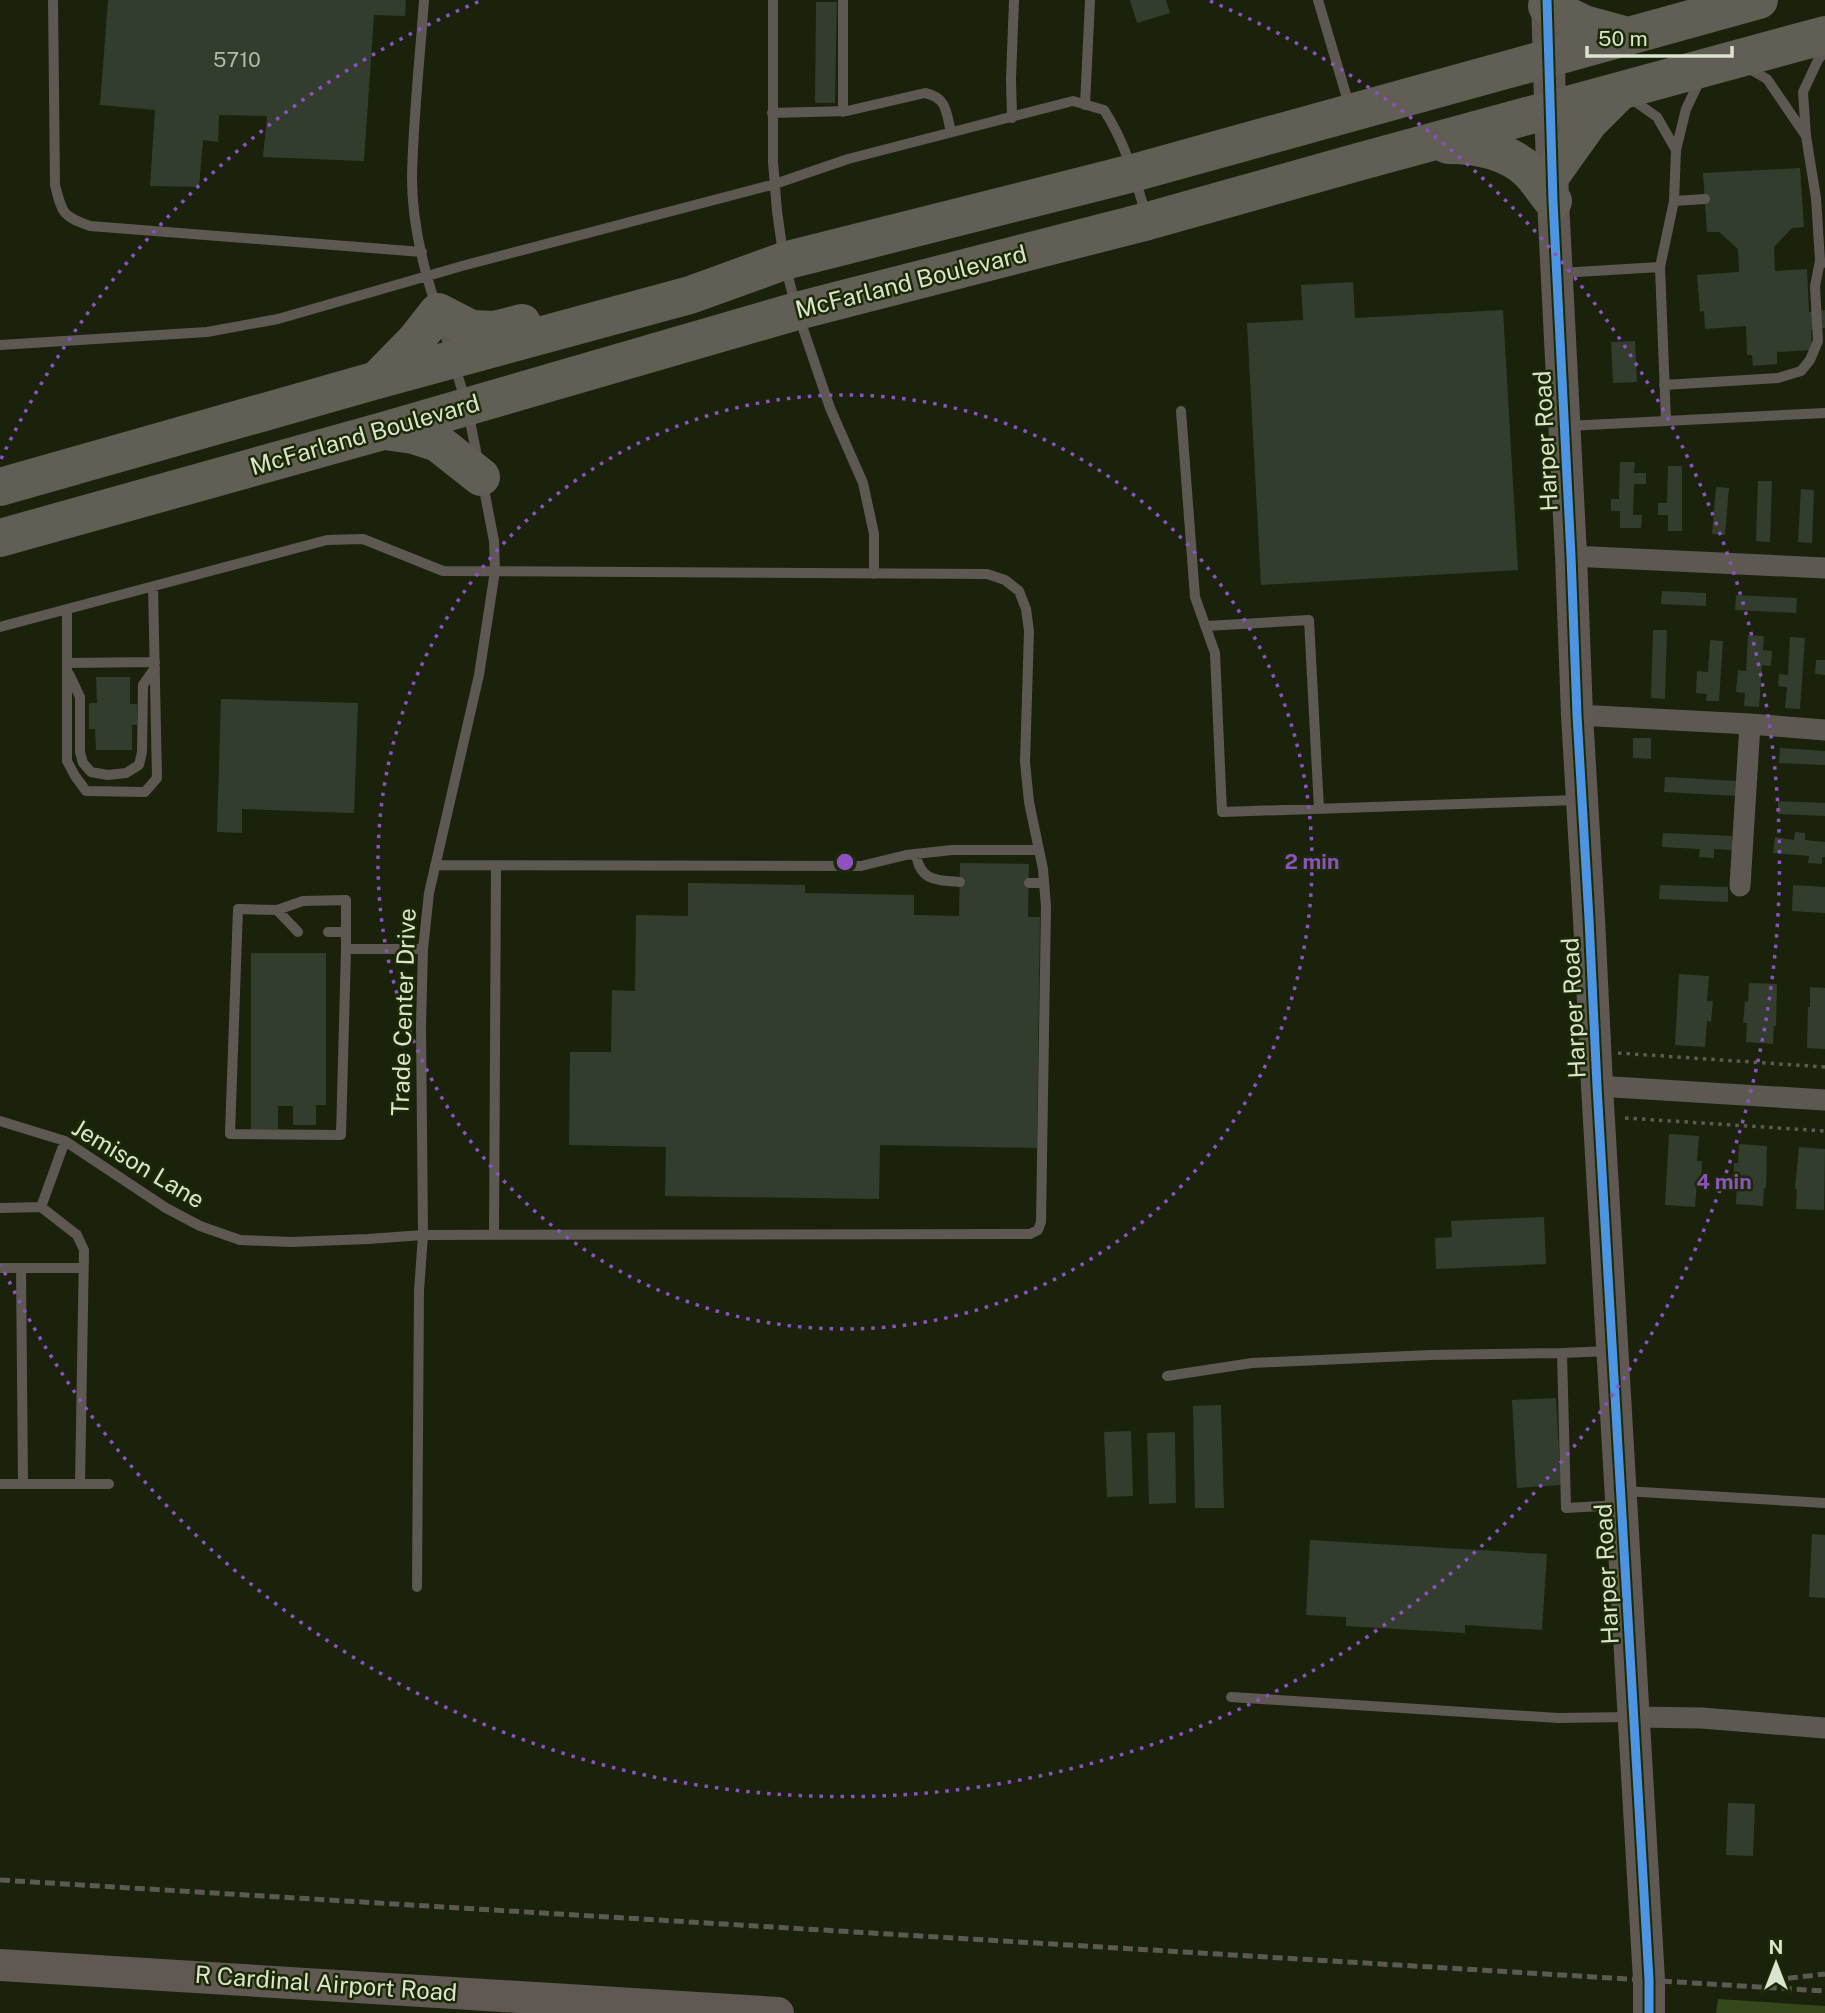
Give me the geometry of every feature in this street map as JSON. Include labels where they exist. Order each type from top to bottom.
[{"type":"highway","name":"McFarland Boulevard","points":[[0,487],[690,295],[784,261],[1133,173],[1759,0]]},
{"type":"highway","points":[[1547,3],[1584,23],[1628,36]]},
{"type":"highway","name":"McFarland Boulevard","points":[[0,538],[797,311],[1148,222],[1825,35]]},
{"type":"highway","points":[[1421,145],[1469,145],[1501,152],[1553,188],[1589,122],[1620,92]]},
{"type":"highway","points":[[377,380],[416,340],[438,312],[471,329],[495,330],[641,294],[690,295]]},
{"type":"highway","points":[[383,431],[413,435],[438,443],[481,477]]},
{"type":"street","name":"Harper Road","points":[[1547,3],[1549,111],[1577,715],[1649,2013]]},
{"type":"street","points":[[1571,556],[1825,568]]},
{"type":"street","points":[[1577,715],[1825,730]]},
{"type":"street","points":[[1740,886],[1750,724]]},
{"type":"street","points":[[1598,1101],[1825,1100]]},
{"type":"street","points":[[1634,1717],[1702,1718],[1825,1728]]},
{"type":"street","name":"R Cardinal Airport Road","points":[[0,1965],[778,2013]]},
{"type":"lane","points":[[53,0],[55,185],[60,206],[69,219],[90,226],[422,252]]},
{"type":"lane","name":"Trade Center Drive","points":[[417,1587],[419,1291],[423,1235],[423,949],[429,893],[479,675],[495,571],[494,541],[467,406],[426,276],[412,181],[424,0]]},
{"type":"lane","points":[[773,0],[772,113],[775,184],[784,261],[797,311],[830,408],[863,483],[874,534],[874,574]]},
{"type":"lane","points":[[843,0],[843,112]]},
{"type":"lane","points":[[1012,118],[1014,0]]},
{"type":"lane","points":[[1085,104],[1090,0]]},
{"type":"lane","points":[[1318,0],[1352,112]]},
{"type":"lane","points":[[1664,385],[1778,378],[1801,371],[1810,360],[1818,341],[1815,286],[1822,263],[1803,92],[1825,51]]},
{"type":"lane","points":[[1666,421],[1660,267],[1674,201],[1676,150],[1686,109],[1700,79],[1719,64],[1743,66],[1767,79],[1806,136]]},
{"type":"lane","points":[[1620,92],[1657,117],[1676,150]]},
{"type":"lane","points":[[772,113],[843,112],[925,93],[936,95],[944,104],[951,132]]},
{"type":"lane","points":[[0,345],[208,332],[278,319],[426,276],[775,184],[848,159],[1073,101],[1104,110],[1118,133],[1148,222]]},
{"type":"lane","points":[[1802,198],[1816,198]]},
{"type":"lane","points":[[1674,201],[1705,199]]},
{"type":"lane","points":[[1557,273],[1660,267]]},
{"type":"lane","points":[[1181,411],[1195,597],[1215,653],[1222,812],[1582,800]]},
{"type":"lane","points":[[1565,426],[1825,414]]},
{"type":"lane","points":[[0,627],[327,540],[363,539],[443,571],[987,574],[1005,580],[1019,592],[1027,609],[1030,631],[1025,762],[1044,883],[1029,883]]},
{"type":"lane","points":[[67,609],[67,761],[86,791],[145,792],[157,778],[153,586]]},
{"type":"lane","points":[[1206,626],[1308,620],[1319,809]]},
{"type":"lane","points":[[67,667],[155,665]]},
{"type":"lane","points":[[67,667],[80,697],[79,752],[83,763],[91,772],[108,775],[126,773],[139,765],[142,752],[143,685],[155,665]]},
{"type":"lane","points":[[435,865],[861,866],[916,853],[952,850],[1039,850]]},
{"type":"lane","points":[[916,853],[922,873],[934,880],[960,882]]},
{"type":"lane","points":[[494,1235],[496,865]]},
{"type":"lane","name":"Jemison Lane","points":[[0,1121],[65,1141],[166,1208],[200,1226],[240,1240],[304,1241],[423,1235],[1030,1234],[1038,1230],[1041,1222],[1046,907],[1044,883]]},
{"type":"lane","points":[[345,900],[345,932],[341,1135],[230,1134],[238,909],[278,910],[303,901],[345,900]]},
{"type":"lane","points":[[278,910],[298,932]]},
{"type":"lane","points":[[328,932],[345,932]]},
{"type":"lane","points":[[346,949],[423,949]]},
{"type":"lane","points":[[41,1207],[65,1141]]},
{"type":"lane","points":[[0,1208],[41,1207],[77,1235],[84,1250],[80,1484]]},
{"type":"lane","points":[[0,1268],[83,1268]]},
{"type":"lane","points":[[21,1268],[23,1484]]},
{"type":"lane","points":[[1167,1376],[1252,1363],[1613,1351]]},
{"type":"lane","points":[[1562,1353],[1566,1508],[1622,1498],[1825,1503]]},
{"type":"lane","points":[[0,1484],[109,1484]]},
{"type":"lane","points":[[1231,1697],[1558,1718],[1634,1717]]},
{"type":"path","points":[[1595,1052],[1825,1067]]},
{"type":"path","points":[[1598,1101],[1825,1131]]},
{"type":"green space","points":[[1718,1999],[1825,2006],[1825,2013],[1716,2013]]},
{"type":"building","points":[[108,0],[406,0],[405,16],[374,15],[364,161],[263,157],[267,116],[219,115],[218,142],[203,140],[199,187],[150,186],[155,110],[100,105]]},
{"type":"building","points":[[1130,0],[1166,0],[1170,13],[1137,23]]},
{"type":"building","points":[[816,2],[837,2],[835,103],[815,103]]},
{"type":"building","points":[[1800,168],[1804,227],[1792,228],[1774,247],[1775,271],[1807,269],[1809,312],[1825,310],[1825,328],[1811,330],[1812,350],[1777,352],[1777,364],[1753,366],[1752,355],[1747,355],[1746,326],[1705,329],[1704,311],[1700,312],[1697,275],[1739,272],[1738,249],[1719,232],[1707,232],[1703,173]]},
{"type":"building","points":[[1353,282],[1355,318],[1503,310],[1518,570],[1261,585],[1247,323],[1303,320],[1301,285]]},
{"type":"building","points":[[1635,341],[1637,382],[1613,383],[1611,342]]},
{"type":"building","points":[[1620,462],[1635,462],[1634,473],[1646,473],[1646,484],[1634,484],[1633,515],[1642,515],[1641,528],[1620,528],[1620,511],[1611,511],[1611,499],[1619,499]]},
{"type":"building","points":[[1668,466],[1682,466],[1682,531],[1668,531],[1668,515],[1658,515],[1658,503],[1667,503]]},
{"type":"building","points":[[1758,481],[1772,481],[1770,542],[1756,541]]},
{"type":"building","points":[[1716,487],[1729,488],[1725,535],[1712,534]]},
{"type":"building","points":[[1801,489],[1814,490],[1812,543],[1798,542]]},
{"type":"building","points":[[1662,591],[1706,593],[1706,606],[1661,604]]},
{"type":"building","points":[[1736,595],[1797,598],[1796,613],[1735,610]]},
{"type":"building","points":[[1653,630],[1667,630],[1665,699],[1651,698]]},
{"type":"building","points":[[1748,635],[1764,636],[1763,650],[1772,651],[1771,666],[1762,665],[1759,707],[1744,706],[1745,693],[1736,692],[1738,670],[1746,671]]},
{"type":"building","points":[[1790,637],[1805,638],[1800,709],[1785,708],[1787,687],[1778,686],[1779,674],[1788,675]]},
{"type":"building","points":[[1710,640],[1723,641],[1719,701],[1706,701],[1707,694],[1696,693],[1697,671],[1708,672]]},
{"type":"building","points":[[1816,660],[1825,660],[1825,675],[1815,674]]},
{"type":"building","points":[[96,677],[130,677],[130,704],[137,704],[137,725],[132,725],[132,750],[96,750],[95,729],[89,729],[89,703],[97,703]]},
{"type":"building","points":[[221,699],[358,703],[354,813],[242,809],[242,833],[217,832]]},
{"type":"building","points":[[1633,738],[1651,738],[1651,759],[1633,758]]},
{"type":"building","points":[[1780,748],[1825,751],[1825,765],[1779,763]]},
{"type":"building","points":[[1665,777],[1737,781],[1737,796],[1664,792]]},
{"type":"building","points":[[1778,801],[1825,803],[1825,816],[1778,814]]},
{"type":"building","points":[[1795,832],[1805,833],[1805,840],[1825,842],[1822,864],[1808,863],[1809,856],[1773,853],[1775,837],[1794,840]]},
{"type":"building","points":[[1663,833],[1732,836],[1732,850],[1714,849],[1714,858],[1699,857],[1700,849],[1662,847]]},
{"type":"building","points":[[960,863],[1029,864],[1028,917],[1040,917],[1037,1148],[880,1145],[879,1199],[665,1196],[666,1147],[569,1145],[570,1052],[611,1052],[612,990],[635,991],[636,915],[688,916],[688,883],[805,885],[805,893],[914,895],[914,915],[959,916]]},
{"type":"building","points":[[1660,885],[1728,887],[1728,902],[1659,899]]},
{"type":"building","points":[[1793,885],[1825,887],[1825,913],[1792,911]]},
{"type":"building","points":[[251,953],[326,953],[326,1105],[316,1105],[316,1125],[293,1125],[293,1106],[278,1106],[278,1129],[251,1129]]},
{"type":"building","points":[[1679,974],[1709,976],[1707,1001],[1713,1001],[1711,1022],[1707,1021],[1705,1047],[1675,1045]]},
{"type":"building","points":[[1749,983],[1777,984],[1773,1044],[1746,1042],[1747,1023],[1743,1023]]},
{"type":"building","points":[[1810,987],[1825,988],[1825,1049],[1807,1048]]},
{"type":"building","points":[[1669,1134],[1699,1136],[1697,1161],[1702,1161],[1701,1182],[1697,1182],[1695,1207],[1665,1205]]},
{"type":"building","points":[[1739,1144],[1767,1146],[1763,1206],[1736,1204],[1734,1163],[1738,1163]]},
{"type":"building","points":[[1799,1147],[1825,1149],[1824,1210],[1796,1209]]},
{"type":"building","points":[[1544,1217],[1546,1264],[1436,1269],[1435,1238],[1452,1237],[1451,1221]]},
{"type":"building","points":[[1556,1398],[1561,1485],[1517,1488],[1512,1400]]},
{"type":"building","points":[[1221,1405],[1224,1508],[1195,1508],[1193,1406]]},
{"type":"building","points":[[1131,1431],[1133,1496],[1107,1497],[1104,1432]]},
{"type":"building","points":[[1175,1432],[1176,1503],[1149,1504],[1147,1433]]},
{"type":"building","points":[[1812,1534],[1825,1535],[1825,1598],[1809,1597]]},
{"type":"building","points":[[1310,1540],[1547,1554],[1542,1630],[1465,1625],[1465,1633],[1346,1626],[1346,1617],[1306,1615]]},
{"type":"building","points":[[1728,1803],[1755,1804],[1753,1856],[1726,1855]]},
{"type":"railway","points":[[0,1880],[1825,1991]]},
{"type":"railway","points":[[1773,1980],[1825,1974]]},
{"type":"cycle path","points":[[1547,0],[1553,201],[1577,715],[1649,2013]]}]
